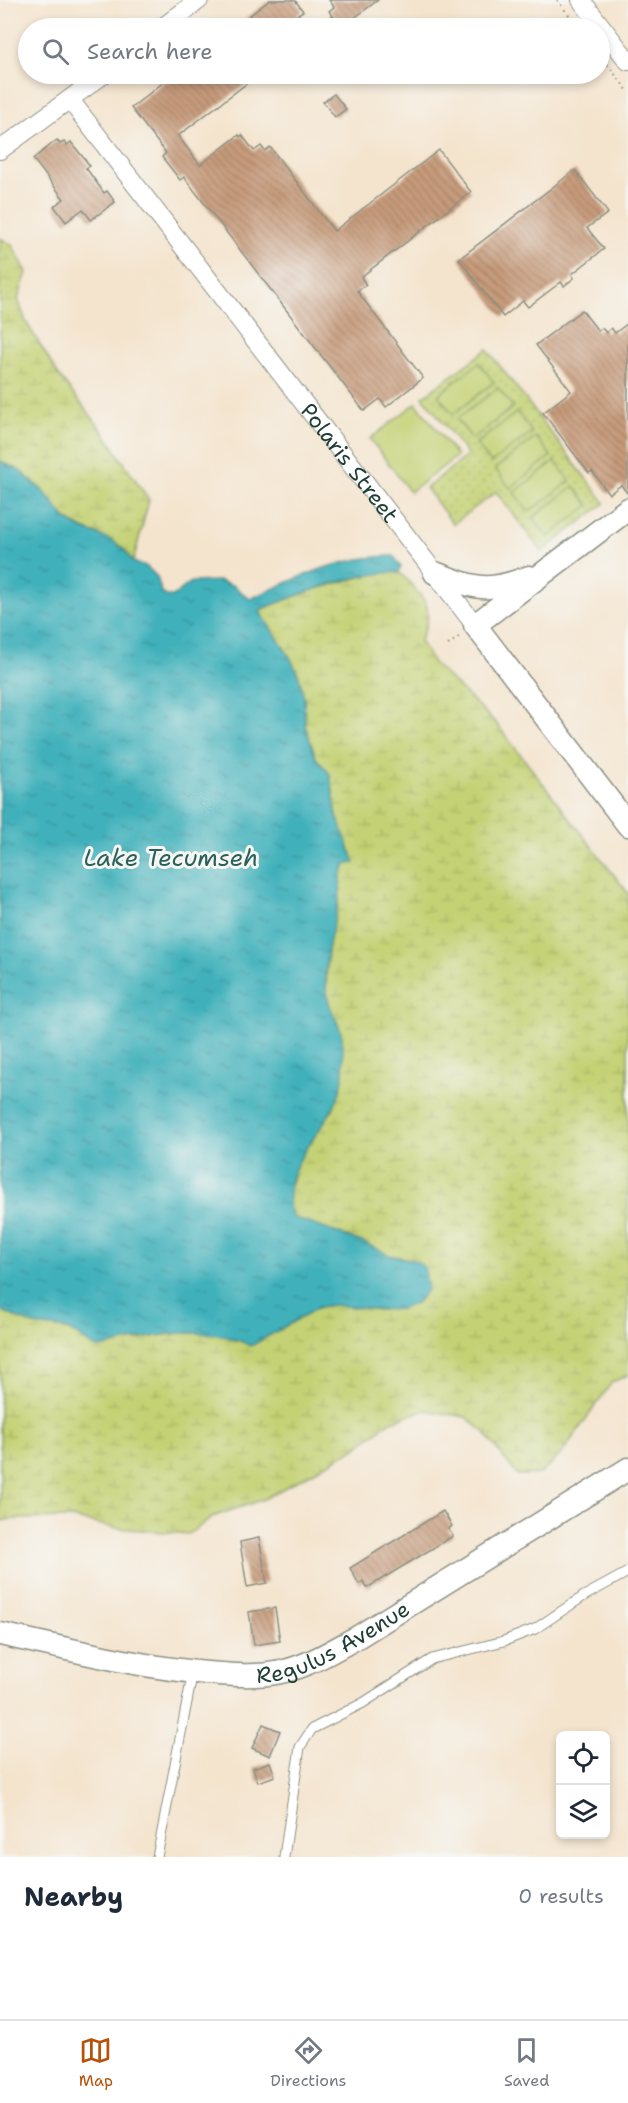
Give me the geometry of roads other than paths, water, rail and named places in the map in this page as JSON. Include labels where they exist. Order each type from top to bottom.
[{"type":"street","points":[[176,18],[200,0]]},
{"type":"street","points":[[581,0],[595,18]]},
{"type":"street","points":[[610,38],[628,61]]},
{"type":"street","points":[[0,150],[91,84]]},
{"type":"street","name":"Polaris Street","points":[[70,100],[628,825]]},
{"type":"street","points":[[476,625],[628,509]]},
{"type":"street","points":[[435,573],[465,585],[482,588],[507,585],[548,570]]},
{"type":"street","name":"Regulus Avenue","points":[[0,1634],[141,1664],[193,1671],[261,1674],[280,1672],[312,1661],[356,1638],[628,1469]]},
{"type":"lane","points":[[284,1857],[300,1747],[312,1729],[363,1703],[432,1659],[504,1641],[536,1629],[584,1596],[628,1572]]},
{"type":"lane","points":[[156,1857],[193,1671]]},
{"type":"water","name":"Lake Tecumseh","points":[[0,461],[19,470],[46,494],[64,517],[76,526],[111,540],[124,549],[133,562],[147,567],[157,577],[161,591],[166,596],[173,596],[191,582],[220,581],[234,586],[250,599],[302,576],[356,559],[394,556],[401,567],[399,572],[364,576],[329,584],[262,609],[260,612],[290,657],[299,676],[304,697],[305,725],[316,758],[330,774],[337,816],[355,863],[346,864],[342,872],[339,900],[328,947],[326,971],[328,999],[342,1040],[342,1084],[327,1117],[297,1164],[291,1180],[289,1198],[292,1217],[362,1242],[389,1255],[416,1261],[422,1265],[425,1271],[426,1292],[416,1303],[401,1309],[380,1310],[333,1305],[319,1307],[251,1346],[233,1338],[195,1333],[156,1336],[99,1348],[92,1346],[75,1333],[61,1328],[33,1325],[0,1310]]}]
